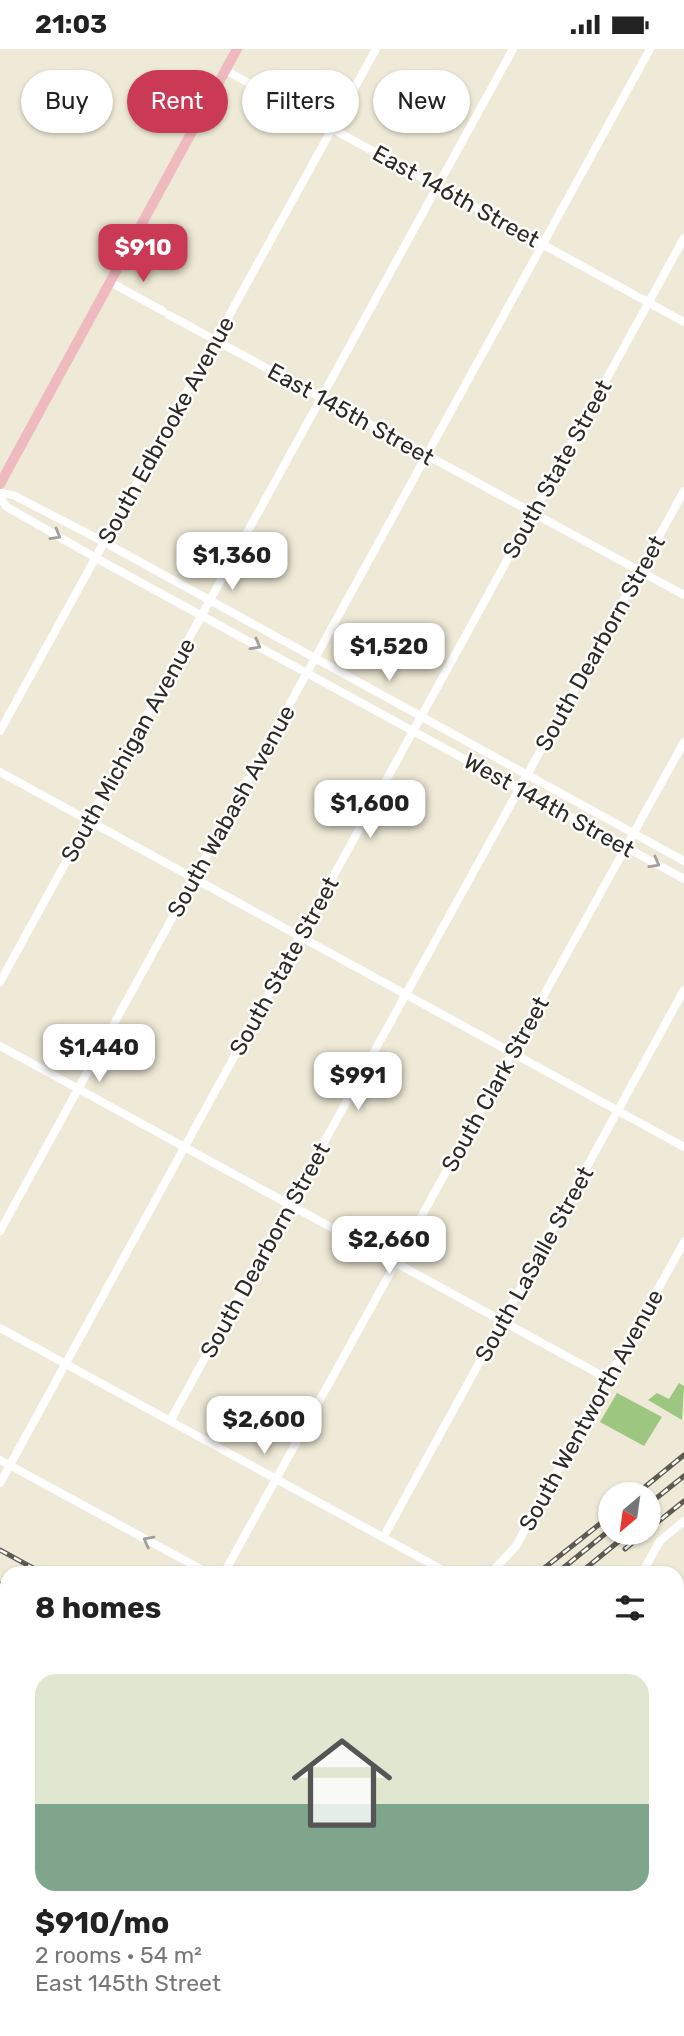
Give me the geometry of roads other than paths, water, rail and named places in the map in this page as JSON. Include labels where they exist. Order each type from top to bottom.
[{"type":"main road","points":[[225,70],[237,49]]},
{"type":"main road","points":[[0,484],[191,133]]},
{"type":"street","name":"South Edbrooke Avenue","points":[[359,81],[376,49]]},
{"type":"street","name":"South Michigan Avenue","points":[[0,982],[513,49]]},
{"type":"street","name":"South Wabash Avenue","points":[[0,1231],[650,49]]},
{"type":"street","name":"South Edbrooke Avenue","points":[[0,731],[331,133]]},
{"type":"street","name":"East 146th Street","points":[[340,133],[684,322]]},
{"type":"street","name":"South State Street","points":[[0,1482],[684,238]]},
{"type":"street","name":"East 145th Street","points":[[110,282],[684,595]]},
{"type":"street","name":"South Dearborn Street","points":[[170,1421],[684,491]]},
{"type":"street","name":"West 144th Street","points":[[0,495],[13,495],[104,542],[684,861]]},
{"type":"street","name":"West 144th Street","points":[[0,495],[7,507],[96,558],[684,879]]},
{"type":"street","name":"South Clark Street","points":[[228,1566],[684,742]]},
{"type":"street","points":[[0,772],[684,1147]]},
{"type":"street","name":"South LaSalle Street","points":[[383,1538],[684,990]]},
{"type":"street","points":[[0,1046],[608,1379]]},
{"type":"street","name":"South Wentworth Avenue","points":[[497,1566],[516,1546],[684,1242]]},
{"type":"street","points":[[0,1328],[435,1566]]},
{"type":"street","points":[[0,1460],[195,1566]]},
{"type":"street","points":[[646,1566],[660,1541],[684,1521]]},
{"type":"railway","points":[[651,1482],[684,1455]]},
{"type":"railway","points":[[662,1494],[684,1476]]},
{"type":"railway","points":[[662,1519],[684,1501]]},
{"type":"railway","points":[[547,1566],[598,1525]]},
{"type":"railway","points":[[566,1566],[598,1540]]},
{"type":"railway","points":[[589,1566],[614,1545]]},
{"type":"railway","points":[[625,1549],[630,1545]]},
{"type":"railway","points":[[0,1550],[29,1566]]}]
